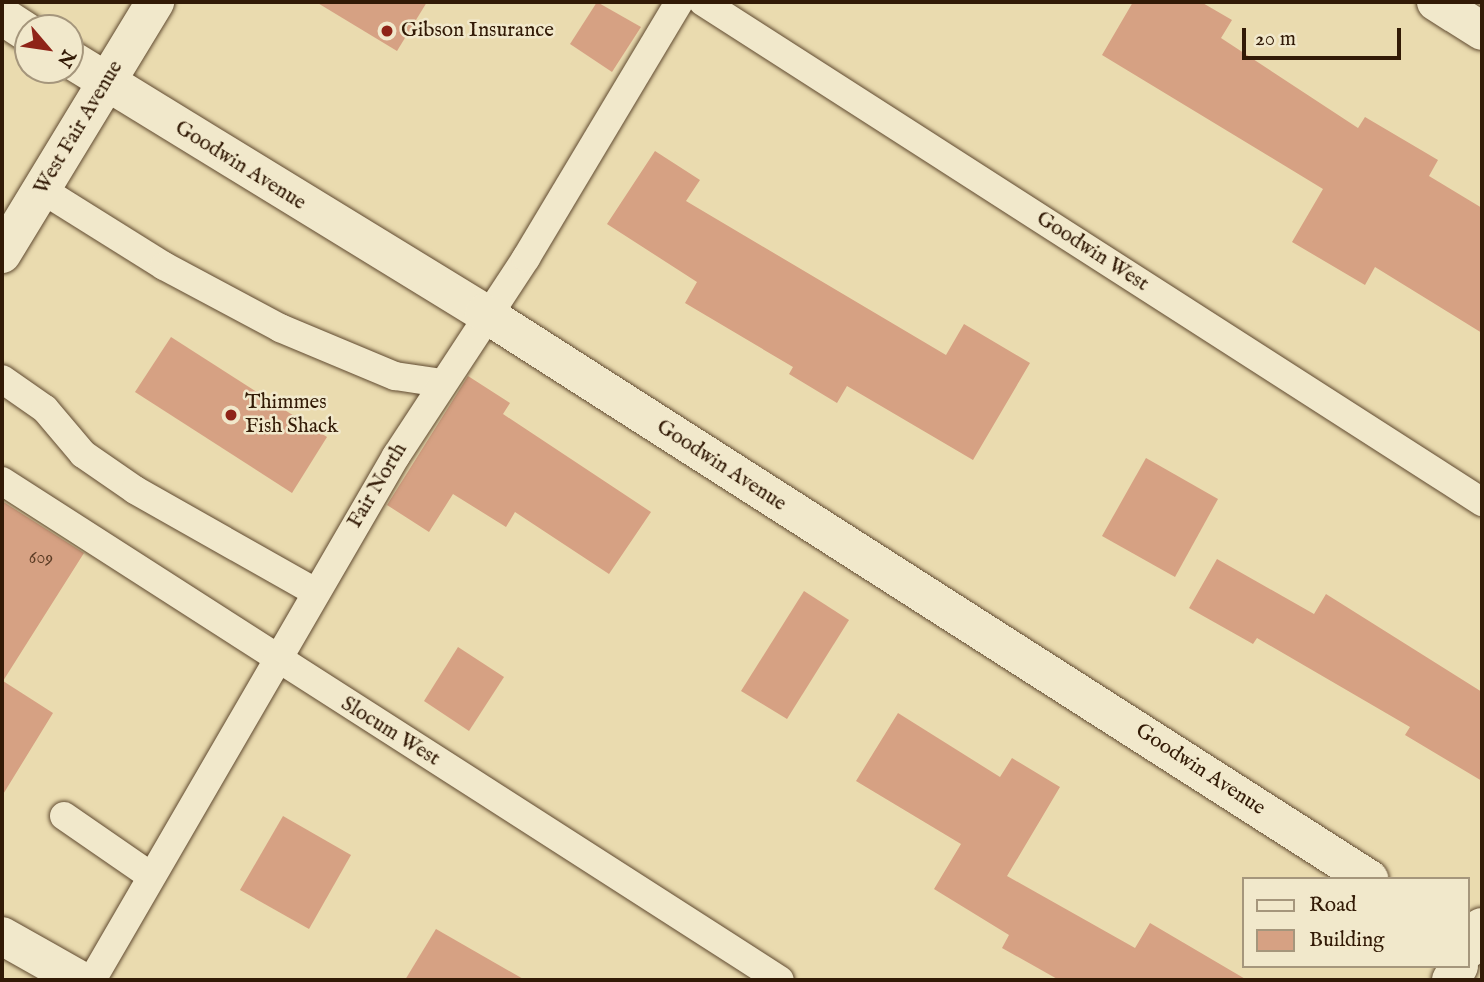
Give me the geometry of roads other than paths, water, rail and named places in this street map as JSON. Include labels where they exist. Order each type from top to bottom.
[{"type":"street","name":"West Fair Avenue","points":[[2,254],[155,2]]},
{"type":"street","points":[[1436,2],[1482,31]]},
{"type":"street","name":"Goodwin Avenue","points":[[84,68],[484,313],[1366,877]]},
{"type":"street","points":[[2,936],[80,980]]},
{"type":"lane","name":"Fair North","points":[[92,980],[274,660],[484,313],[526,258],[679,2]]},
{"type":"lane","name":"Goodwin West","points":[[702,2],[1482,502]]},
{"type":"lane","points":[[41,189],[164,266],[280,328],[395,376],[442,383]]},
{"type":"lane","points":[[2,379],[44,409],[83,454],[135,490],[315,592]]},
{"type":"lane","name":"Slocum West","points":[[2,481],[274,660],[780,980]]},
{"type":"lane","points":[[64,817],[151,876]]},
{"type":"place","name":"Gibson Insurance","points":[[387,31]]},
{"type":"place","name":"Thimmes Fish Shack","points":[[231,415]]}]
